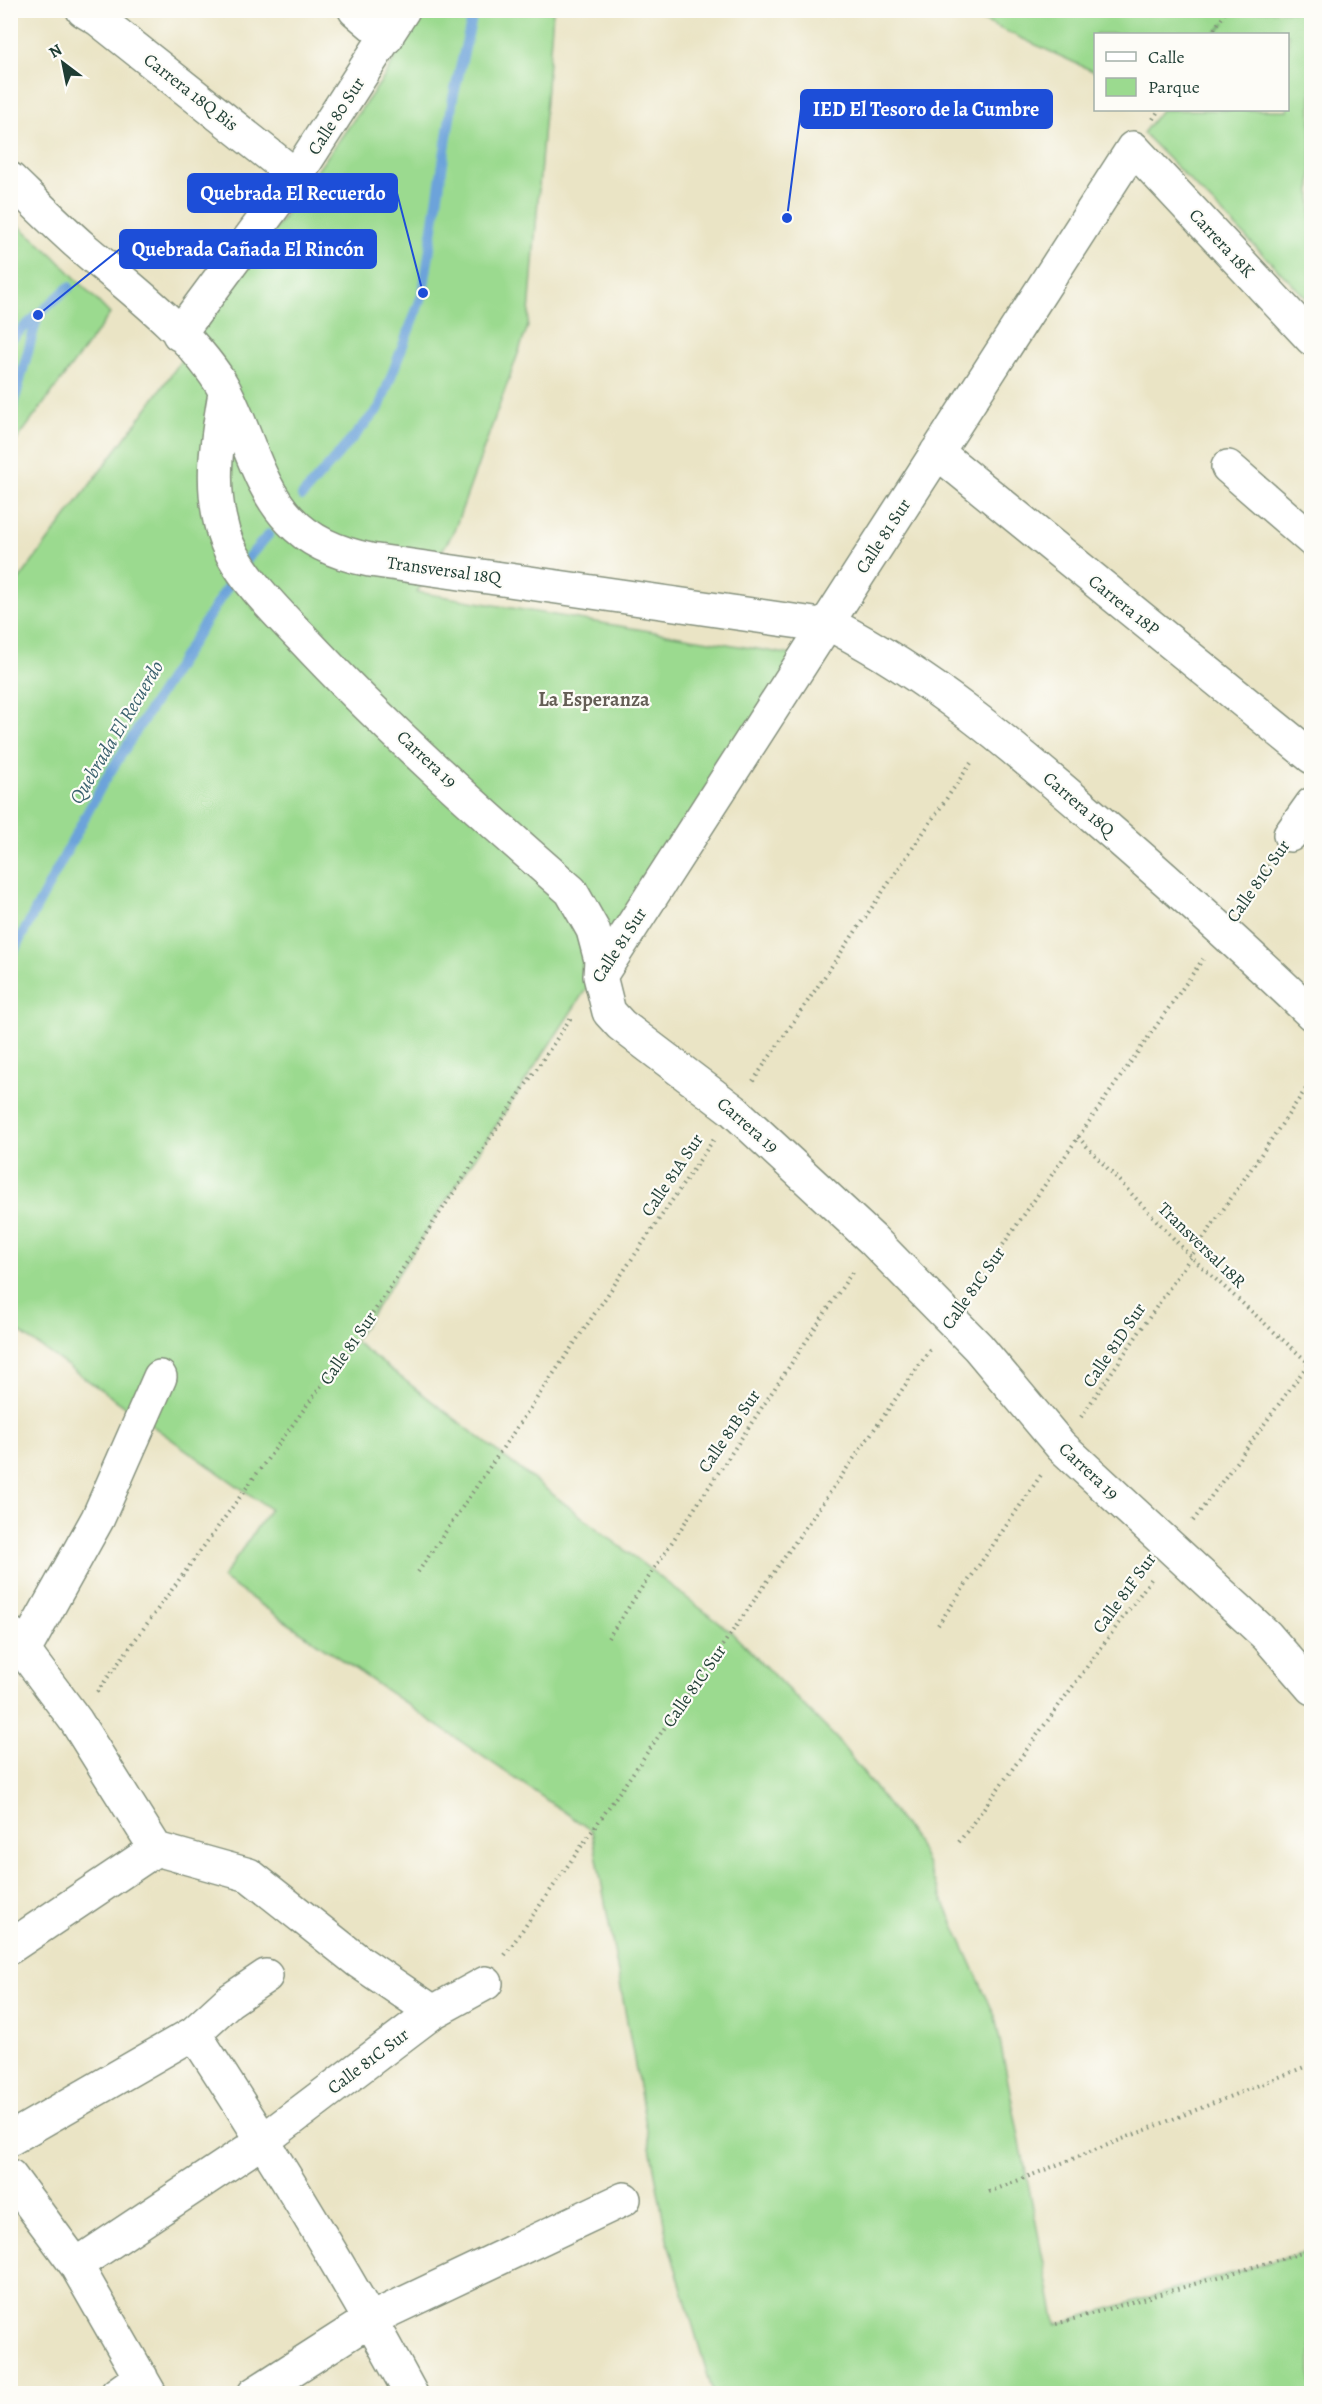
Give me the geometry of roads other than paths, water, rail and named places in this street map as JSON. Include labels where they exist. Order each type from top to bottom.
[{"type":"street","name":"Carrera 18Q Bis","points":[[83,10],[107,26],[296,176]]},
{"type":"street","points":[[356,10],[395,24]]},
{"type":"street","name":"Calle 80 Sur","points":[[179,334],[296,176],[395,24]]},
{"type":"street","name":"Carrera 18K","points":[[1133,148],[1311,339]]},
{"type":"street","name":"Calle 81 Sur","points":[[600,976],[1133,148]]},
{"type":"street","name":"Transversal 18Q","points":[[10,179],[179,334],[202,358],[240,421],[264,483],[290,520],[307,535],[348,556],[825,625]]},
{"type":"street","name":"Carrera 19","points":[[225,393],[216,442],[214,489],[223,534],[252,585],[346,685],[571,891],[593,930],[602,960],[600,976],[609,1012],[621,1025],[733,1110],[873,1240],[978,1347],[1061,1446],[1267,1636],[1311,1688]]},
{"type":"street","name":"Carrera 18P","points":[[937,453],[1311,757]]},
{"type":"street","points":[[1228,467],[1311,540]]},
{"type":"street","name":"Carrera 18Q","points":[[825,625],[835,627],[880,652],[993,730],[1224,929],[1311,1014]]},
{"type":"street","name":"Calle 81C Sur","points":[[1290,835],[1311,804]]},
{"type":"street","points":[[160,1377],[98,1518],[17,1642],[76,1721],[156,1849],[249,1875],[358,1961],[433,2012]]},
{"type":"street","points":[[10,1947],[156,1849]]},
{"type":"street","points":[[10,2139],[194,2033],[229,2001],[266,1976]]},
{"type":"street","name":"Calle 81C Sur","points":[[76,2265],[264,2140],[433,2012],[486,1983]]},
{"type":"street","points":[[194,2033],[264,2140],[371,2319],[411,2394]]},
{"type":"street","points":[[10,2176],[76,2265],[136,2388]]},
{"type":"street","points":[[254,2394],[371,2319],[624,2199]]},
{"type":"waterway","name":"Quebrada El Recuerdo","points":[[302,496],[379,408],[423,293],[453,98],[474,10]]},
{"type":"waterway","points":[[10,340],[69,287]]},
{"type":"waterway","points":[[10,417],[38,315]]},
{"type":"waterway","name":"Quebrada El Recuerdo","points":[[10,958],[102,785],[240,567],[269,534]]},
{"type":"place","name":"IED El Tesoro de la Cumbre","points":[[787,218]]},
{"type":"place","name":"Quebrada El Recuerdo","points":[[423,293]]},
{"type":"place","name":"Quebrada Cañada El Rincón","points":[[38,315]]},
{"type":"district","name":"La Esperanza","points":[[594,699]]}]
